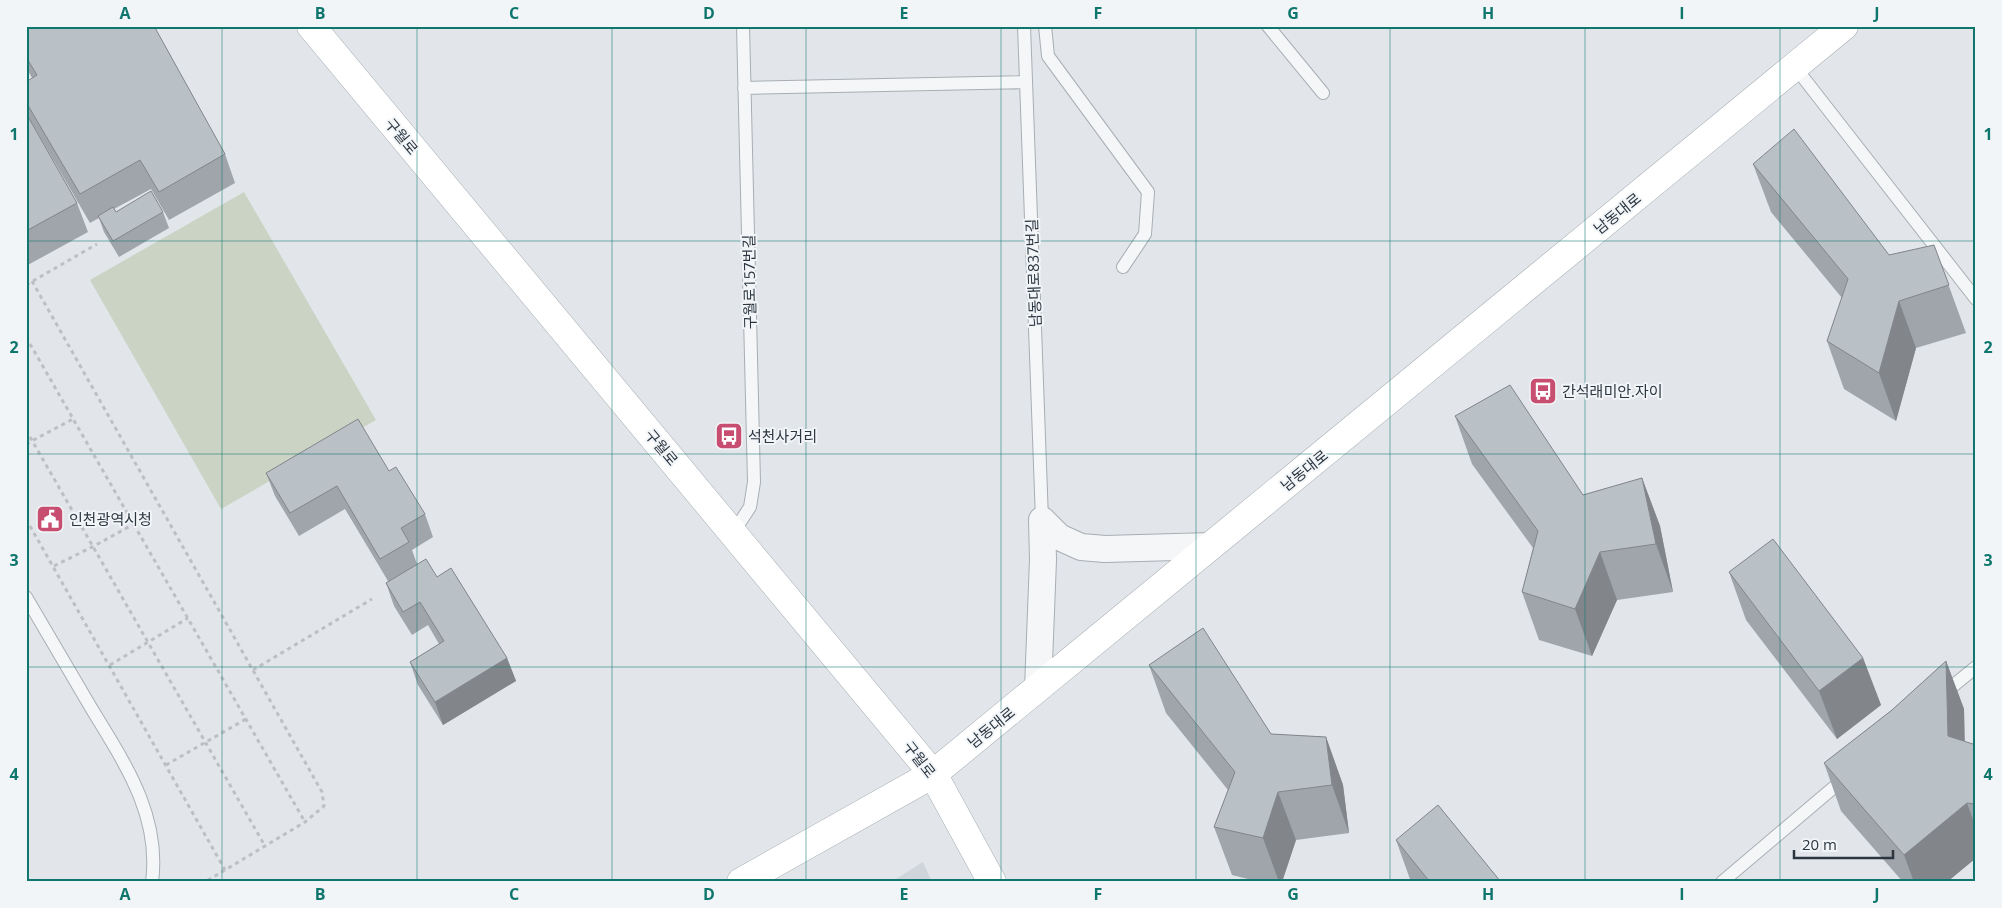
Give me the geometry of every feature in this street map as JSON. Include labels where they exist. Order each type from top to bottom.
[{"type":"main road","name":"구월로","points":[[311,26],[933,774],[992,882]]},
{"type":"main road","name":"남동대로","points":[[741,882],[933,774],[1844,26]]},
{"type":"street","points":[[1042,520],[1059,537],[1081,547],[1105,549],[1211,546]]},
{"type":"street","points":[[1038,688],[1044,560],[1042,520]]},
{"type":"lane","name":"구월로157번길","points":[[733,533],[750,507],[754,482],[743,26]]},
{"type":"lane","name":"남동대로837번길","points":[[1024,26],[1042,520]]},
{"type":"lane","points":[[1045,26],[1048,56],[1148,192],[1144,234],[1123,267]]},
{"type":"lane","points":[[1268,26],[1323,93]]},
{"type":"lane","points":[[1795,67],[1976,299]]},
{"type":"lane","points":[[744,88],[1026,82]]},
{"type":"lane","points":[[26,597],[133,778],[147,815],[154,861],[152,882]]},
{"type":"lane","points":[[1931,705],[1976,667]]},
{"type":"lane","points":[[1722,882],[1856,768]]},
{"type":"path","points":[[26,284],[97,244]]},
{"type":"path","points":[[32,281],[322,792],[324,806],[305,822],[205,882]]},
{"type":"path","points":[[26,336],[305,822]]},
{"type":"path","points":[[26,444],[73,419]]},
{"type":"path","points":[[26,430],[265,846]]},
{"type":"path","points":[[26,519],[224,870]]},
{"type":"path","points":[[54,566],[134,524]]},
{"type":"path","points":[[254,670],[372,599]]},
{"type":"path","points":[[110,665],[188,618]]},
{"type":"path","points":[[166,765],[246,719]]},
{"type":"shaded area","points":[[923,862],[932,882],[891,882]]},
{"type":"green space","points":[[244,192],[376,420],[221,509],[90,280]]},
{"type":"building","points":[[26,26],[154,26],[225,154],[159,192],[140,160],[80,194],[26,102],[26,82],[37,75],[26,57]]},
{"type":"building","points":[[26,113],[77,203],[26,231]]},
{"type":"building","points":[[1794,129],[1889,255],[1934,245],[1949,285],[1899,301],[1879,373],[1827,341],[1848,279],[1753,164]]},
{"type":"building","points":[[151,191],[163,212],[113,241],[98,216],[113,207],[116,212]]},
{"type":"building","points":[[1510,385],[1583,495],[1642,478],[1656,544],[1600,552],[1575,609],[1522,592],[1538,531],[1455,416]]},
{"type":"building","points":[[358,419],[389,471],[396,467],[425,514],[401,528],[409,542],[380,559],[337,486],[290,513],[266,473]]},
{"type":"building","points":[[1773,539],[1863,658],[1819,691],[1729,572]]},
{"type":"building","points":[[426,559],[437,577],[451,568],[507,658],[435,702],[410,662],[444,641],[420,602],[403,612],[386,583]]},
{"type":"building","points":[[1203,628],[1271,734],[1326,737],[1332,785],[1278,792],[1263,838],[1214,827],[1235,772],[1149,665]]},
{"type":"building","points":[[1946,661],[1948,736],[1976,745],[1976,804],[1967,803],[1904,855],[1824,763],[1892,710]]},
{"type":"building","points":[[1438,805],[1501,882],[1430,882],[1396,840]]},
{"type":"place","name":"간석래미안.자이","points":[[1543,391]]},
{"type":"place","name":"석천사거리","points":[[729,436]]},
{"type":"place","name":"인천광역시청","points":[[50,519]]}]
